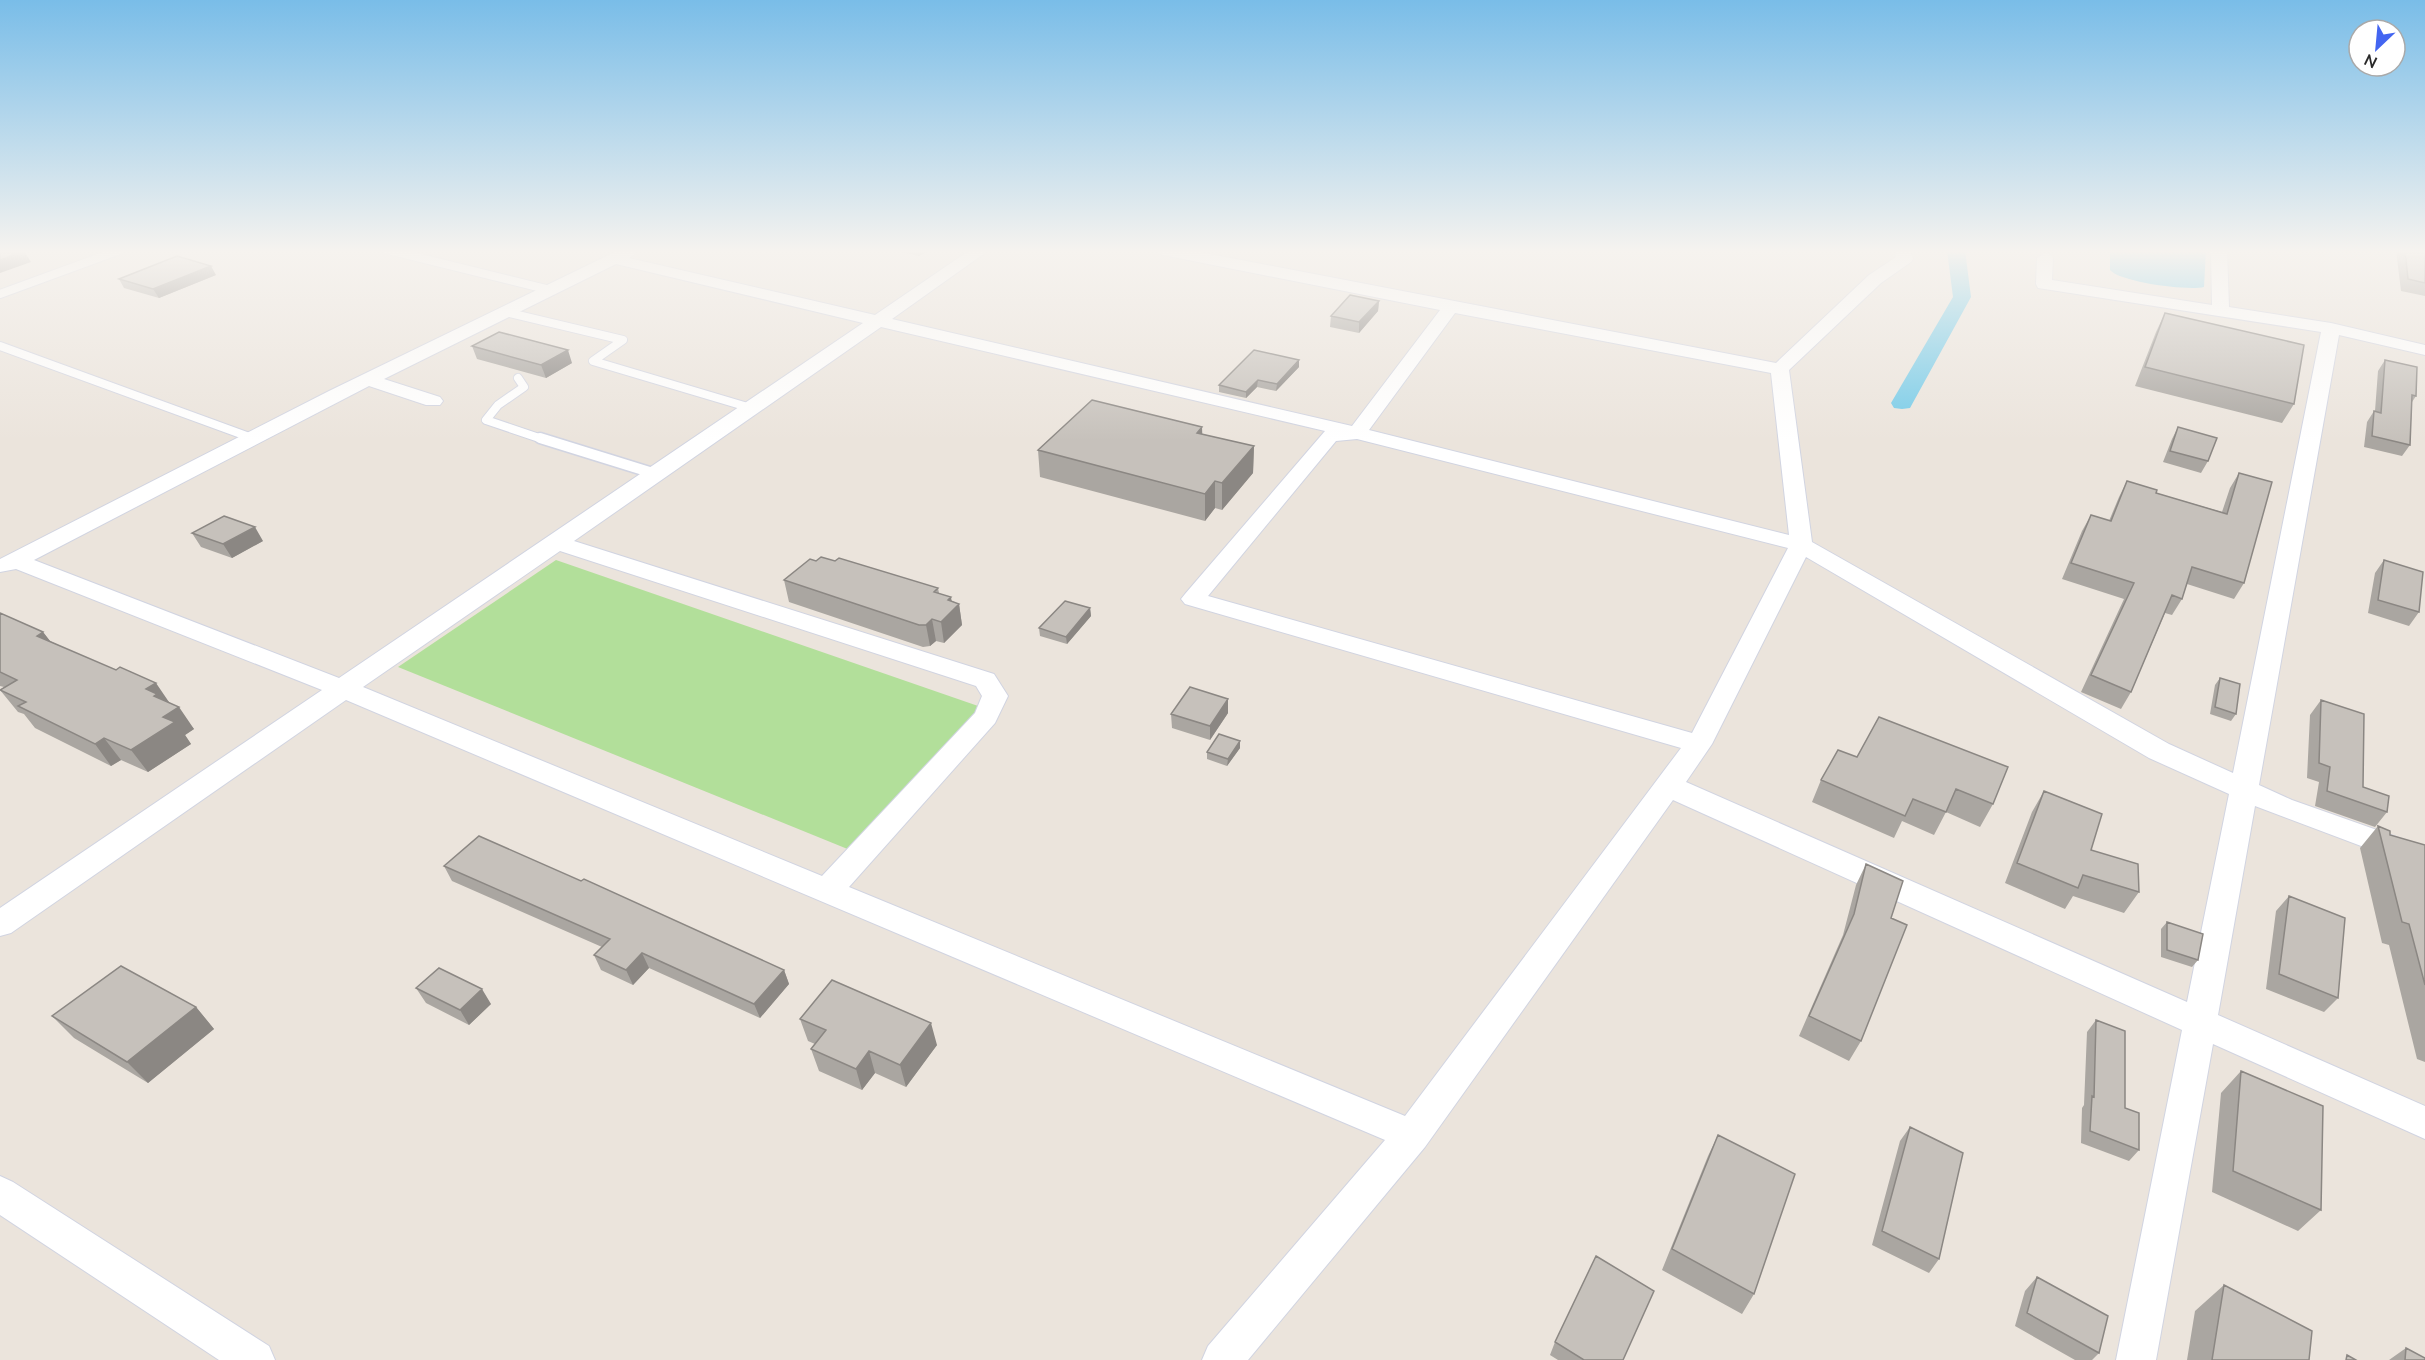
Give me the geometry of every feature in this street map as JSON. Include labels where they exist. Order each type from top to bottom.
[{"type":"street","points":[[7,564],[502,313]]},
{"type":"street","points":[[849,313],[1357,433],[1801,545],[2159,751],[2282,807],[2425,859]]},
{"type":"street","points":[[0,924],[889,313]]},
{"type":"street","points":[[1446,313],[1357,433],[1330,436],[1193,599],[1700,744]]},
{"type":"street","points":[[1485,313],[1780,369]]},
{"type":"street","points":[[1780,369],[1839,313]]},
{"type":"street","points":[[2237,313],[2331,328],[2425,350]]},
{"type":"street","points":[[2136,1360],[2331,328]]},
{"type":"street","points":[[1222,1360],[1412,1135],[1700,744],[1801,545],[1780,369]]},
{"type":"street","points":[[368,380],[433,401]]},
{"type":"street","points":[[556,542],[985,680],[995,696],[986,717],[827,891]]},
{"type":"street","points":[[7,564],[341,688],[1412,1135]]},
{"type":"street","points":[[1669,786],[2425,1123]]},
{"type":"street","points":[[0,1194],[255,1360]]},
{"type":"lane","points":[[511,313],[623,340],[593,361],[751,408]]},
{"type":"lane","points":[[0,346],[252,438]]},
{"type":"lane","points":[[518,378],[524,387],[498,405],[486,420],[656,474]]},
{"type":"green space","points":[[556,560],[981,707],[850,850],[398,667]]},
{"type":"building","points":[[1333,313],[1367,313],[1359,322],[1331,316]]},
{"type":"building","points":[[2165,313],[2304,345],[2294,404],[2145,367]]},
{"type":"building","points":[[499,332],[568,350],[541,365],[472,346]]},
{"type":"building","points":[[1254,350],[1299,360],[1277,384],[1258,380],[1246,392],[1219,385]]},
{"type":"building","points":[[2385,360],[2417,367],[2416,396],[2412,395],[2410,445],[2372,436],[2374,411],[2381,413]]},
{"type":"building","points":[[1092,400],[1202,427],[1197,433],[1254,446],[1222,483],[1215,481],[1205,494],[1038,450]]},
{"type":"building","points":[[2178,427],[2217,438],[2208,461],[2170,451]]},
{"type":"building","points":[[2239,473],[2272,482],[2244,583],[2192,567],[2182,599],[2172,595],[2131,692],[2091,675],[2134,583],[2071,563],[2091,515],[2111,521],[2127,481],[2157,490],[2156,493],[2227,514]]},
{"type":"building","points":[[224,516],[255,527],[223,544],[192,533]]},
{"type":"building","points":[[821,557],[835,561],[839,558],[938,588],[934,592],[951,597],[948,600],[959,604],[941,622],[932,619],[926,625],[919,625],[784,580],[810,559],[816,561]]},
{"type":"building","points":[[2384,560],[2423,572],[2419,612],[2378,600]]},
{"type":"building","points":[[1065,601],[1090,608],[1066,637],[1039,628]]},
{"type":"building","points":[[0,613],[43,632],[37,636],[116,670],[120,667],[156,683],[146,689],[157,694],[154,696],[179,707],[163,717],[175,722],[131,750],[104,738],[95,744],[18,706],[26,702],[0,690],[17,680],[0,672]]},
{"type":"building","points":[[2220,678],[2240,684],[2236,714],[2215,707]]},
{"type":"building","points":[[1190,687],[1228,699],[1210,726],[1171,714]]},
{"type":"building","points":[[2321,700],[2364,714],[2363,787],[2389,796],[2387,812],[2327,791],[2330,767],[2319,763]]},
{"type":"building","points":[[1879,717],[2008,767],[1993,804],[1956,789],[1946,812],[1913,799],[1905,816],[1821,780],[1838,750],[1857,757]]},
{"type":"building","points":[[1219,734],[1240,741],[1228,759],[1207,752]]},
{"type":"building","points":[[2044,791],[2102,814],[2091,850],[2138,864],[2139,892],[2083,875],[2078,888],[2017,863]]},
{"type":"building","points":[[2378,826],[2390,831],[2390,835],[2425,845],[2425,985],[2409,924],[2402,922]]},
{"type":"building","points":[[479,836],[581,881],[584,879],[784,970],[754,1004],[642,953],[626,970],[594,955],[610,939],[444,866]]},
{"type":"building","points":[[1866,864],[1903,881],[1891,918],[1907,925],[1861,1041],[1809,1016],[1854,914]]},
{"type":"building","points":[[2289,896],[2345,918],[2338,998],[2279,974]]},
{"type":"building","points":[[2167,922],[2203,934],[2198,960],[2167,950]]},
{"type":"building","points":[[121,966],[196,1007],[127,1062],[52,1016]]},
{"type":"building","points":[[439,968],[482,989],[460,1010],[416,988]]},
{"type":"building","points":[[832,980],[931,1023],[900,1065],[869,1051],[856,1069],[811,1049],[826,1030],[800,1019]]},
{"type":"building","points":[[2096,1020],[2125,1031],[2125,1108],[2139,1113],[2139,1150],[2090,1131],[2092,1096],[2094,1097]]},
{"type":"building","points":[[2241,1071],[2323,1106],[2321,1210],[2233,1171]]},
{"type":"building","points":[[1910,1127],[1963,1153],[1939,1259],[1882,1231]]},
{"type":"building","points":[[1718,1135],[1795,1174],[1754,1294],[1672,1249]]},
{"type":"building","points":[[1596,1256],[1654,1291],[1623,1360],[1584,1360],[1555,1342]]},
{"type":"building","points":[[2037,1277],[2108,1316],[2099,1353],[2027,1313]]},
{"type":"building","points":[[2224,1285],[2312,1331],[2309,1360],[2212,1360]]},
{"type":"building","points":[[2406,1348],[2425,1358],[2425,1360],[2405,1360]]},
{"type":"building","points":[[2347,1355],[2356,1360],[2346,1360]]},
{"type":"waterway","points":[[1902,403],[1953,313]]}]
